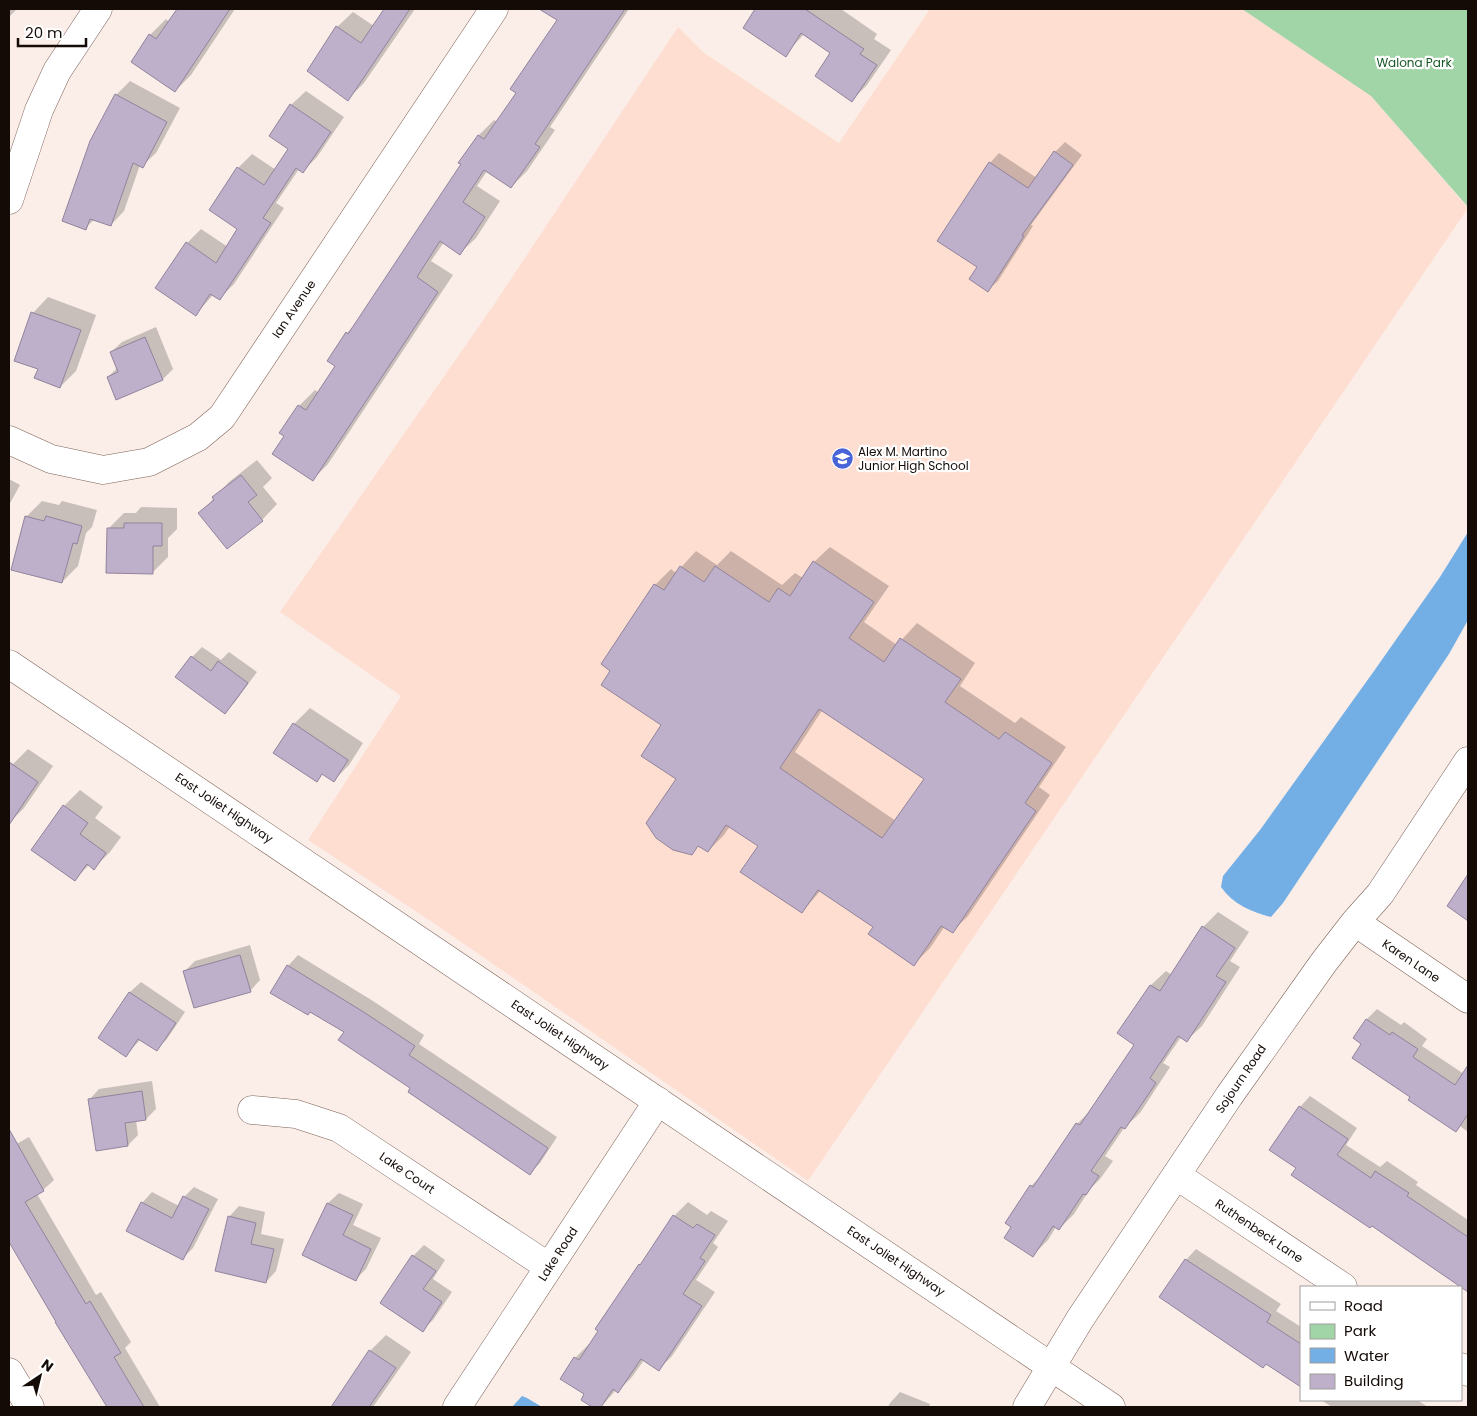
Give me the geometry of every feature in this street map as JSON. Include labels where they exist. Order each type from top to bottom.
[{"type":"street","points":[[9,200],[39,110],[57,71],[98,9]]},
{"type":"street","name":"Ian Avenue","points":[[9,440],[51,459],[103,470],[149,462],[198,437],[222,417],[494,9]]},
{"type":"street","name":"East Joliet Highway","points":[[9,664],[1111,1407]]},
{"type":"street","name":"Sojourn Road","points":[[1027,1407],[1080,1319],[1176,1175],[1324,962],[1380,894],[1468,761]]},
{"type":"street","name":"Karen Lane","points":[[1355,922],[1468,999]]},
{"type":"street","name":"Lake Road","points":[[457,1407],[658,1100]]},
{"type":"street","name":"Lake Court","points":[[252,1110],[296,1114],[340,1128],[549,1267]]},
{"type":"street","name":"Ruthenbeck Lane","points":[[1176,1175],[1341,1286]]},
{"type":"street","points":[[9,1372],[30,1407]]},
{"type":"shaded area","name":"Alex M. Martino Junior High School","points":[[930,9],[1242,9],[1371,96],[1468,208],[808,1181],[432,922],[308,840],[401,696],[280,612],[493,306],[678,27],[703,52],[839,143]]},
{"type":"green space","name":"Walona Park","points":[[1242,9],[1468,9],[1468,207],[1371,96]]},
{"type":"water","points":[[1468,532],[1468,620],[1449,654],[1283,903],[1271,917],[1256,913],[1237,903],[1221,887],[1223,876],[1260,830],[1374,671],[1440,577]]},
{"type":"water","points":[[522,1396],[527,1398],[542,1407],[512,1407]]},
{"type":"building","points":[[177,9],[230,9],[175,92],[131,62],[149,34],[156,39]]},
{"type":"building","points":[[384,9],[410,9],[348,101],[307,71],[336,26],[361,43]]},
{"type":"building","points":[[539,9],[625,9],[535,144],[540,147],[511,188],[484,170],[463,202],[485,217],[460,255],[440,241],[417,277],[438,292],[313,481],[272,454],[284,436],[279,433],[298,405],[306,410],[335,366],[327,361],[346,332],[348,334],[461,164],[458,163],[478,135],[484,139],[516,93],[510,89],[557,20]]},
{"type":"building","points":[[755,9],[805,9],[864,49],[860,54],[877,65],[852,102],[815,76],[830,53],[801,33],[786,57],[743,28]]},
{"type":"building","points":[[115,94],[167,122],[143,168],[133,163],[111,226],[90,219],[86,230],[62,221],[90,141]]},
{"type":"building","points":[[290,104],[331,132],[303,173],[296,168],[263,218],[271,223],[220,300],[210,294],[196,316],[155,288],[186,242],[216,263],[237,229],[209,210],[237,167],[264,185],[288,149],[269,136]]},
{"type":"building","points":[[1054,151],[1073,165],[1022,235],[1024,236],[988,292],[969,279],[977,267],[937,241],[989,162],[1028,188]]},
{"type":"building","points":[[31,312],[81,330],[60,388],[34,378],[38,369],[14,361]]},
{"type":"building","points":[[145,337],[163,380],[116,400],[107,377],[118,372],[110,352]]},
{"type":"building","points":[[241,475],[257,495],[248,502],[263,521],[227,549],[198,513],[214,500],[212,497]]},
{"type":"building","points":[[25,516],[44,521],[46,516],[82,526],[77,544],[73,543],[62,583],[11,570]]},
{"type":"building","points":[[124,523],[162,523],[162,546],[153,546],[153,574],[106,573],[107,528],[124,528]]},
{"type":"building","points":[[813,561],[874,602],[849,638],[884,662],[900,638],[961,679],[945,702],[999,739],[1005,732],[1052,763],[1025,803],[1036,811],[953,933],[941,926],[914,966],[868,934],[873,927],[818,890],[802,913],[740,872],[758,846],[726,825],[708,852],[698,846],[692,855],[673,850],[656,838],[646,823],[676,779],[641,756],[661,725],[601,685],[610,671],[601,664],[654,584],[664,590],[680,566],[704,582],[715,566],[769,602],[778,588],[790,596]],"holes":[[[819,709],[924,779],[882,838],[780,768]]]},
{"type":"building","points":[[191,656],[211,671],[218,661],[248,683],[225,714],[175,677]]},
{"type":"building","points":[[293,723],[348,760],[334,782],[322,774],[317,782],[273,753]]},
{"type":"building","points":[[9,762],[38,782],[9,825]]},
{"type":"building","points":[[63,805],[88,823],[80,834],[106,853],[94,870],[87,864],[75,881],[31,850]]},
{"type":"building","points":[[1468,874],[1468,921],[1447,906]]},
{"type":"building","points":[[1202,926],[1235,948],[1216,976],[1226,982],[1187,1042],[1178,1036],[1150,1078],[1156,1083],[1125,1129],[1121,1127],[1091,1171],[1099,1176],[1086,1195],[1083,1194],[1059,1230],[1053,1226],[1033,1257],[1004,1238],[1011,1227],[1005,1223],[1030,1185],[1033,1187],[1076,1123],[1080,1125],[1134,1045],[1117,1033],[1150,985],[1160,991]]},
{"type":"building","points":[[240,955],[251,992],[194,1008],[183,971]]},
{"type":"building","points":[[287,965],[415,1046],[409,1055],[548,1148],[530,1175],[408,1092],[410,1088],[338,1040],[344,1032],[310,1012],[308,1015],[270,993]]},
{"type":"building","points":[[129,992],[176,1023],[157,1051],[138,1039],[126,1057],[98,1038]]},
{"type":"building","points":[[1366,1019],[1390,1035],[1392,1032],[1418,1049],[1413,1057],[1455,1085],[1468,1065],[1468,1114],[1456,1132],[1408,1100],[1410,1097],[1352,1058],[1361,1044],[1353,1038]]},
{"type":"building","points":[[142,1091],[146,1120],[125,1123],[128,1146],[96,1151],[88,1099]]},
{"type":"building","points":[[1299,1106],[1348,1139],[1337,1155],[1371,1178],[1375,1171],[1409,1193],[1407,1196],[1468,1237],[1468,1292],[1462,1286],[1459,1286],[1372,1226],[1370,1228],[1291,1175],[1296,1168],[1269,1150]]},
{"type":"building","points":[[9,1129],[44,1191],[25,1202],[86,1304],[90,1301],[121,1353],[114,1357],[144,1407],[107,1407],[9,1242]]},
{"type":"building","points":[[183,1196],[209,1209],[183,1260],[126,1231],[141,1202],[172,1218]]},
{"type":"building","points":[[327,1203],[353,1215],[343,1235],[371,1249],[356,1281],[302,1255]]},
{"type":"building","points":[[673,1215],[693,1228],[697,1224],[715,1235],[700,1258],[705,1261],[683,1294],[702,1306],[659,1371],[641,1359],[618,1393],[613,1389],[601,1407],[592,1407],[581,1400],[584,1394],[560,1379],[574,1357],[579,1360],[598,1331],[595,1329]]},
{"type":"building","points":[[228,1216],[256,1223],[251,1244],[274,1249],[266,1283],[215,1271]]},
{"type":"building","points":[[412,1255],[436,1271],[423,1289],[442,1302],[423,1332],[380,1303]]},
{"type":"building","points":[[1185,1259],[1271,1315],[1267,1322],[1300,1343],[1300,1386],[1266,1364],[1263,1368],[1159,1297]]},
{"type":"building","points":[[369,1350],[396,1368],[369,1407],[331,1407]]},
{"type":"place","name":"Alex M. Martino Junior High School","points":[[842,459]]}]
